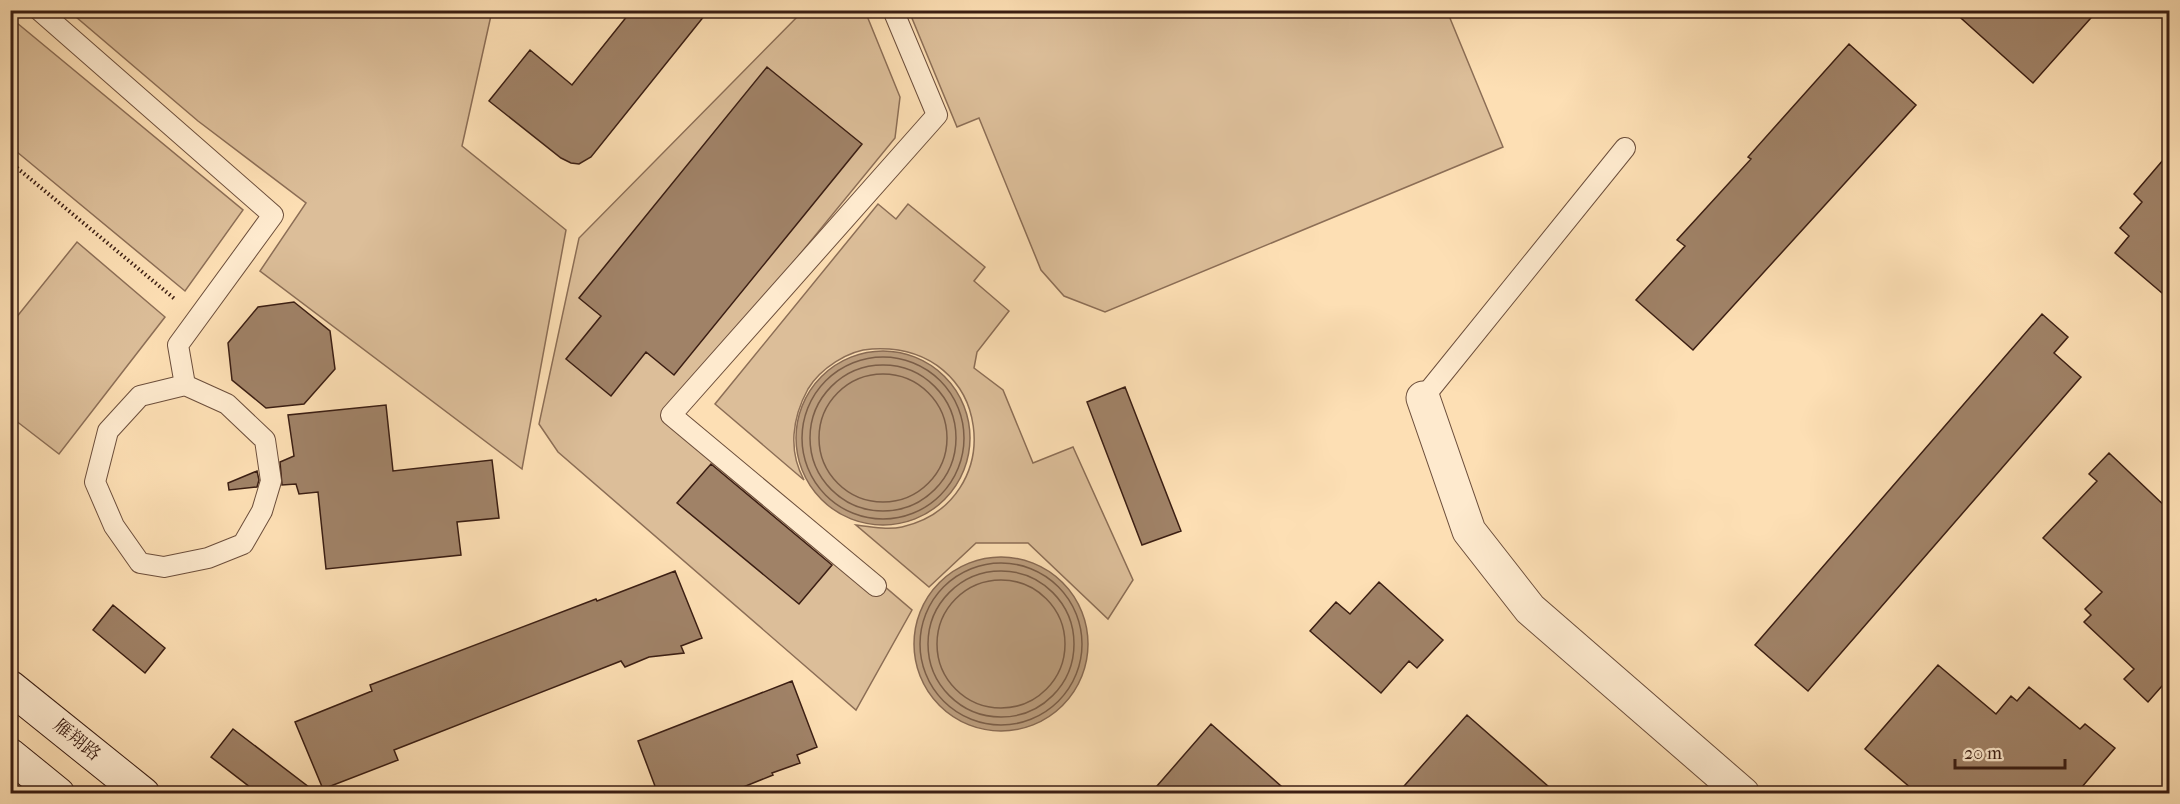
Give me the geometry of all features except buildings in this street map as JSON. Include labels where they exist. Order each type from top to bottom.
[{"type":"street","points":[[1423,398],[1469,531],[1530,609],[1743,794]]},
{"type":"street","name":"雁翔路","points":[[10,687],[143,794]]},
{"type":"street","points":[[10,755],[58,794]]},
{"type":"lane","points":[[39,10],[273,214],[178,345],[185,385]]},
{"type":"lane","points":[[876,586],[671,414],[937,116],[893,10]]},
{"type":"lane","points":[[1423,398],[1625,148]]},
{"type":"lane","points":[[185,385],[227,404],[265,440],[271,481],[261,511],[243,544],[208,558],[164,567],[140,563],[114,526],[95,483],[108,431],[140,396],[185,385]]},
{"type":"path","points":[[10,162],[198,318]]},
{"type":"shaded area","points":[[69,11],[492,11],[462,146],[566,230],[522,469],[260,271],[306,203],[198,121]]},
{"type":"shaded area","points":[[803,11],[865,11],[900,97],[895,138],[675,407],[912,610],[856,710],[558,452],[539,424],[579,238]]},
{"type":"shaded area","points":[[909,11],[1447,11],[1503,147],[1105,312],[1064,296],[1041,270],[979,118],[957,127]]},
{"type":"shaded area","points":[[11,18],[243,210],[185,291],[11,147]]},
{"type":"shaded area","points":[[878,204],[896,219],[908,204],[985,267],[974,281],[1009,311],[977,352],[974,368],[1003,390],[1033,463],[1073,447],[1133,580],[1108,619],[1028,543],[976,543],[929,587],[856,525],[902,527],[937,512],[960,488],[972,458],[973,426],[964,396],[943,370],[913,354],[872,349],[844,357],[827,368],[808,389],[795,423],[794,446],[804,480],[715,404]]},
{"type":"shaded area","points":[[77,242],[165,317],[59,454],[11,417],[11,324]]},
{"type":"water","points":[[883,351],[916,358],[931,366],[944,377],[955,390],[963,405],[970,438],[963,471],[955,486],[944,499],[931,510],[916,518],[883,525],[850,518],[835,510],[822,499],[811,486],[803,471],[796,438],[803,405],[811,390],[822,377],[835,366],[850,358]]},
{"type":"water","points":[[1001,557],[1034,564],[1049,572],[1062,583],[1073,596],[1081,611],[1088,644],[1081,677],[1073,692],[1062,705],[1049,716],[1034,724],[1001,731],[968,724],[953,716],[940,705],[929,692],[921,677],[914,644],[921,611],[929,596],[940,583],[953,572],[968,564]]}]
